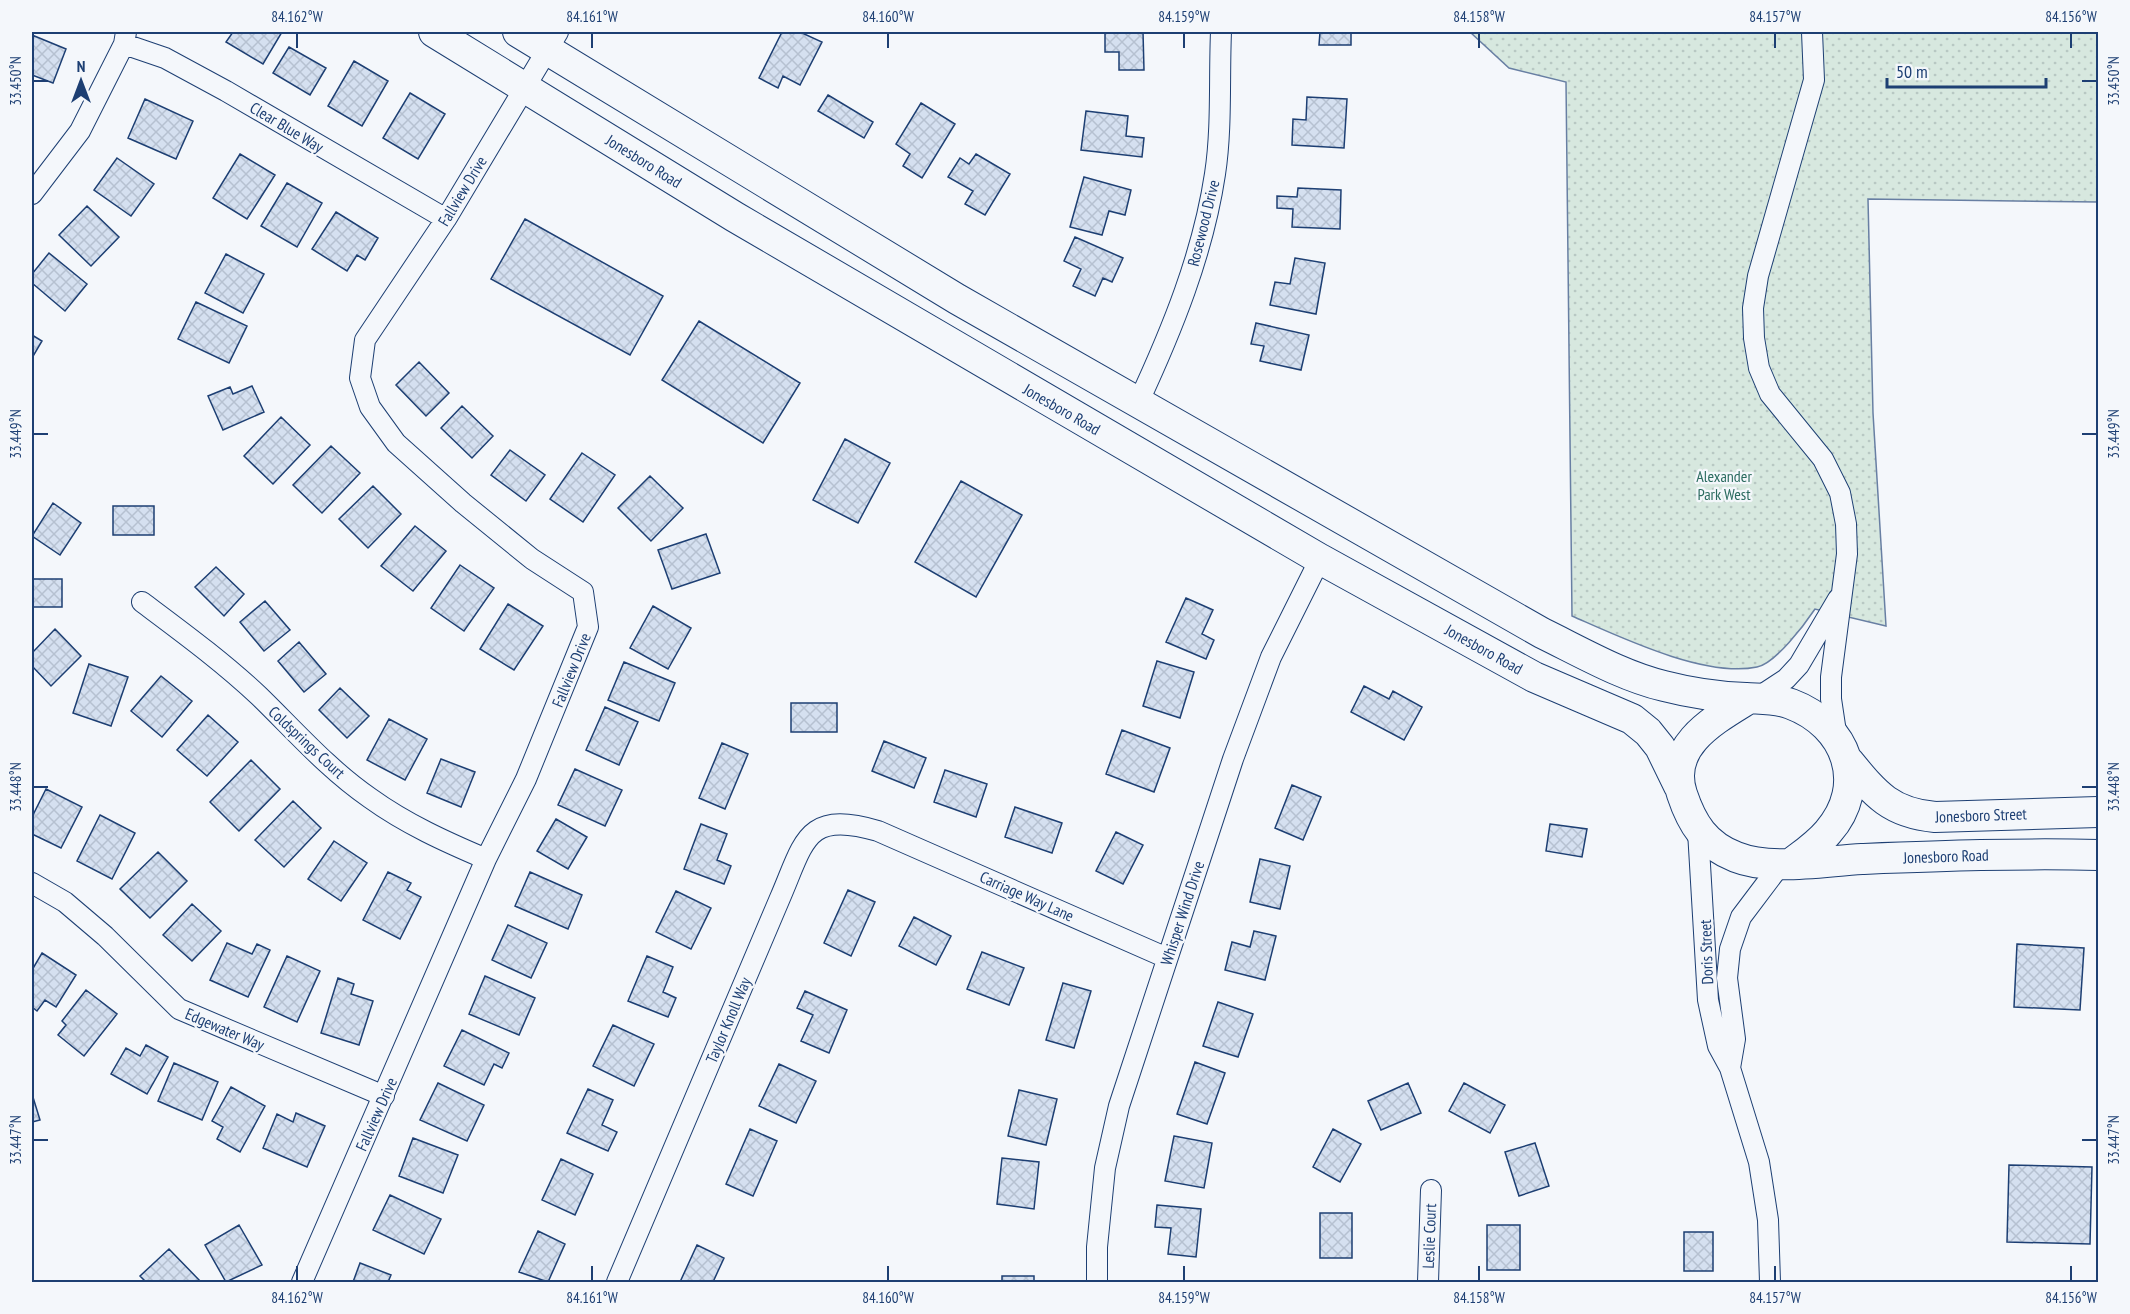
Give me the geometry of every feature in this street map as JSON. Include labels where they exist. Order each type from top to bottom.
[{"type":"main road","name":"Jonesboro Road","points":[[434,32],[735,217],[1320,559],[1534,677],[1632,719],[1648,732],[1660,747],[1679,786]]},
{"type":"main road","points":[[518,32],[552,40],[957,299],[1542,633],[1596,660],[1662,686],[1702,694],[1753,698],[1776,700],[1806,711],[1820,720],[1843,752],[1848,790],[1838,819],[1828,832],[1787,863],[1737,858],[1716,846],[1698,831],[1679,786],[1685,752],[1699,732],[1753,698]]},
{"type":"main road","name":"Jonesboro Street","points":[[1843,752],[1876,795],[1898,809],[1919,816],[1935,818],[2098,812]]},
{"type":"main road","name":"Jonesboro Road","points":[[1787,863],[1967,854],[2098,855]]},
{"type":"street","name":"Rosewood Drive","points":[[1138,403],[1172,332],[1200,239],[1215,172],[1221,32]]},
{"type":"street","points":[[1812,32],[1814,81],[1758,276],[1753,308],[1754,338],[1759,368],[1770,394],[1823,459],[1840,493],[1846,524],[1847,554],[1840,597],[1831,699],[1843,752]]},
{"type":"street","points":[[32,194],[80,131],[125,38]]},
{"type":"street","name":"Clear Blue Way","points":[[125,38],[226,91],[446,219]]},
{"type":"street","name":"Fallview Drive","points":[[302,1282],[486,860],[526,779],[588,627],[583,592],[532,559],[463,503],[396,443],[370,407],[360,378],[365,340],[446,219],[552,40]]},
{"type":"street","name":"Whisper Wind Drive","points":[[1097,1282],[1097,1247],[1105,1168],[1119,1106],[1233,759],[1271,657],[1320,559]]},
{"type":"street","points":[[1753,698],[1786,679],[1799,665],[1840,597]]},
{"type":"street","name":"Coldsprings Court","points":[[142,602],[189,637],[258,695],[312,750],[369,798],[435,837],[486,860]]},
{"type":"street","name":"Taylor Knoll Way","points":[[617,1282],[806,840],[816,828],[848,822],[887,834]]},
{"type":"street","name":"Doris Street","points":[[1698,831],[1708,1000],[1718,1046],[1730,1068],[1764,1187],[1770,1282]]},
{"type":"street","name":"Carriage Way Lane","points":[[887,834],[1167,957]]},
{"type":"street","name":"Doris Street","points":[[1730,1068],[1735,1039],[1727,978],[1730,949],[1746,910],[1787,863]]},
{"type":"street","name":"Edgewater Way","points":[[32,883],[65,902],[105,936],[178,1009],[384,1096]]},
{"type":"street","name":"Leslie Court","points":[[1428,1282],[1431,1190]]},
{"type":"green space","name":"Alexander Park West","points":[[1470,32],[2098,32],[2098,202],[1868,199],[1873,413],[1886,626],[1815,609],[1789,642],[1772,659],[1757,667],[1736,669],[1713,667],[1663,654],[1572,616],[1566,82],[1509,68]]},
{"type":"building","points":[[233,32],[282,32],[263,64],[226,42]]},
{"type":"building","points":[[782,32],[800,32],[822,42],[800,85],[783,76],[778,88],[759,78]]},
{"type":"building","points":[[1105,32],[1143,32],[1144,70],[1119,70],[1119,52],[1105,52]]},
{"type":"building","points":[[1320,32],[1351,32],[1351,45],[1319,45]]},
{"type":"building","points":[[32,35],[66,49],[53,83],[32,75]]},
{"type":"building","points":[[289,47],[326,68],[310,95],[273,73]]},
{"type":"building","points":[[354,61],[388,81],[362,126],[328,106]]},
{"type":"building","points":[[410,93],[445,114],[418,159],[383,138]]},
{"type":"building","points":[[828,95],[873,122],[864,138],[818,111]]},
{"type":"building","points":[[1307,97],[1347,99],[1344,148],[1292,145],[1293,119],[1306,120]]},
{"type":"building","points":[[145,99],[193,121],[176,159],[128,138]]},
{"type":"building","points":[[921,103],[955,124],[922,178],[903,166],[910,154],[896,144]]},
{"type":"building","points":[[1086,111],[1128,116],[1126,136],[1144,138],[1142,157],[1081,150]]},
{"type":"building","points":[[240,154],[275,175],[247,219],[213,198]]},
{"type":"building","points":[[976,154],[1010,174],[985,215],[965,204],[973,191],[948,177],[960,158],[969,164]]},
{"type":"building","points":[[117,158],[154,184],[131,216],[94,190]]},
{"type":"building","points":[[1084,177],[1131,190],[1125,215],[1109,211],[1102,235],[1070,227]]},
{"type":"building","points":[[287,183],[322,203],[297,247],[261,226]]},
{"type":"building","points":[[1298,188],[1341,190],[1340,229],[1292,227],[1293,209],[1277,208],[1277,196],[1297,197]]},
{"type":"building","points":[[87,206],[119,237],[91,266],[59,235]]},
{"type":"building","points":[[336,212],[378,238],[365,260],[357,255],[347,271],[312,249]]},
{"type":"building","points":[[525,219],[663,296],[630,355],[491,279]]},
{"type":"building","points":[[1075,237],[1123,258],[1112,282],[1103,278],[1095,296],[1073,286],[1081,269],[1064,261]]},
{"type":"building","points":[[49,253],[87,284],[65,311],[32,283],[32,274]]},
{"type":"building","points":[[226,254],[264,274],[243,313],[205,293]]},
{"type":"building","points":[[1295,258],[1325,263],[1316,314],[1270,305],[1275,282],[1290,284]]},
{"type":"building","points":[[196,302],[247,326],[229,363],[178,339]]},
{"type":"building","points":[[699,321],[800,383],[763,443],[662,380]]},
{"type":"building","points":[[1256,323],[1309,335],[1301,370],[1260,361],[1264,346],[1251,344]]},
{"type":"building","points":[[32,335],[42,341],[32,358]]},
{"type":"building","points":[[419,362],[449,393],[426,416],[396,385]]},
{"type":"building","points":[[252,386],[264,412],[223,430],[208,396],[230,387],[233,394]]},
{"type":"building","points":[[462,406],[493,436],[472,458],[441,428]]},
{"type":"building","points":[[281,417],[310,445],[273,484],[244,456]]},
{"type":"building","points":[[845,439],[890,463],[858,523],[813,500]]},
{"type":"building","points":[[331,446],[360,473],[322,513],[293,485]]},
{"type":"building","points":[[510,450],[545,475],[526,501],[491,475]]},
{"type":"building","points":[[582,453],[615,475],[583,522],[550,499]]},
{"type":"building","points":[[650,476],[683,508],[651,541],[618,508]]},
{"type":"building","points":[[961,481],[1022,515],[976,597],[915,562]]},
{"type":"building","points":[[373,486],[401,514],[368,548],[339,519]]},
{"type":"building","points":[[53,503],[81,523],[60,555],[32,536]]},
{"type":"building","points":[[113,506],[154,506],[154,535],[113,535]]},
{"type":"building","points":[[415,526],[446,551],[413,591],[381,566]]},
{"type":"building","points":[[706,534],[720,573],[672,589],[658,550]]},
{"type":"building","points":[[460,565],[494,588],[464,631],[431,608]]},
{"type":"building","points":[[216,567],[244,594],[224,616],[195,587]]},
{"type":"building","points":[[32,579],[62,579],[62,607],[32,607]]},
{"type":"building","points":[[1186,598],[1213,610],[1202,634],[1214,640],[1206,659],[1166,642]]},
{"type":"building","points":[[265,601],[290,630],[264,651],[240,622]]},
{"type":"building","points":[[508,604],[543,626],[514,670],[480,649]]},
{"type":"building","points":[[653,606],[691,628],[668,669],[630,648]]},
{"type":"building","points":[[55,629],[81,656],[51,686],[32,666],[32,653]]},
{"type":"building","points":[[299,642],[326,674],[304,692],[278,661]]},
{"type":"building","points":[[1157,661],[1194,672],[1180,718],[1143,706]]},
{"type":"building","points":[[624,662],[675,683],[659,721],[608,700]]},
{"type":"building","points":[[89,664],[128,677],[111,726],[73,713]]},
{"type":"building","points":[[161,676],[192,701],[162,737],[131,711]]},
{"type":"building","points":[[1364,686],[1389,699],[1393,691],[1422,707],[1404,740],[1351,712]]},
{"type":"building","points":[[340,688],[369,716],[347,738],[319,710]]},
{"type":"building","points":[[791,703],[837,703],[837,732],[791,732]]},
{"type":"building","points":[[605,707],[638,722],[619,765],[586,750]]},
{"type":"building","points":[[208,715],[238,742],[207,776],[177,750]]},
{"type":"building","points":[[389,719],[427,739],[405,780],[367,760]]},
{"type":"building","points":[[1122,730],[1170,748],[1154,792],[1106,774]]},
{"type":"building","points":[[884,741],[926,758],[914,788],[872,771]]},
{"type":"building","points":[[722,743],[748,754],[725,809],[699,798]]},
{"type":"building","points":[[441,759],[475,772],[461,807],[427,793]]},
{"type":"building","points":[[251,760],[280,789],[239,831],[210,802]]},
{"type":"building","points":[[575,769],[622,790],[605,826],[558,805]]},
{"type":"building","points":[[945,770],[987,784],[976,817],[934,802]]},
{"type":"building","points":[[1292,785],[1321,797],[1303,840],[1275,828]]},
{"type":"building","points":[[46,789],[82,807],[61,848],[32,834],[32,817]]},
{"type":"building","points":[[293,801],[321,828],[284,867],[255,840]]},
{"type":"building","points":[[1015,807],[1062,823],[1052,853],[1005,837]]},
{"type":"building","points":[[100,815],[135,833],[112,879],[77,861]]},
{"type":"building","points":[[556,819],[587,837],[568,869],[537,851]]},
{"type":"building","points":[[701,824],[727,834],[717,860],[731,866],[724,884],[684,869]]},
{"type":"building","points":[[1550,824],[1587,829],[1582,857],[1546,851]]},
{"type":"building","points":[[1116,832],[1143,845],[1123,884],[1096,871]]},
{"type":"building","points":[[334,841],[367,863],[341,901],[308,879]]},
{"type":"building","points":[[158,852],[187,881],[150,918],[120,889]]},
{"type":"building","points":[[1260,859],[1290,866],[1280,909],[1250,902]]},
{"type":"building","points":[[388,872],[411,883],[407,890],[421,897],[400,939],[363,920]]},
{"type":"building","points":[[530,872],[582,895],[568,929],[515,906]]},
{"type":"building","points":[[848,890],[875,902],[851,956],[824,943]]},
{"type":"building","points":[[676,891],[711,908],[691,949],[656,932]]},
{"type":"building","points":[[192,904],[221,931],[192,961],[163,935]]},
{"type":"building","points":[[914,917],[951,936],[936,965],[899,946]]},
{"type":"building","points":[[508,925],[547,943],[531,978],[492,960]]},
{"type":"building","points":[[1254,931],[1276,936],[1265,980],[1225,970],[1232,942],[1250,947]]},
{"type":"building","points":[[227,943],[252,954],[257,944],[270,950],[248,997],[210,980]]},
{"type":"building","points":[[2017,944],[2084,948],[2080,1010],[2014,1007]]},
{"type":"building","points":[[982,952],[1024,968],[1009,1005],[967,989]]},
{"type":"building","points":[[42,953],[76,975],[56,1007],[45,1000],[37,1011],[32,1007],[32,970]]},
{"type":"building","points":[[287,956],[320,971],[297,1022],[264,1007]]},
{"type":"building","points":[[647,956],[673,967],[663,992],[676,998],[668,1017],[628,1001]]},
{"type":"building","points":[[485,976],[535,998],[519,1035],[469,1014]]},
{"type":"building","points":[[338,978],[354,984],[351,994],[373,1001],[359,1045],[321,1033]]},
{"type":"building","points":[[1063,983],[1091,991],[1074,1048],[1046,1040]]},
{"type":"building","points":[[86,990],[117,1014],[84,1056],[58,1035],[66,1025],[62,1021]]},
{"type":"building","points":[[805,991],[847,1010],[829,1053],[801,1041],[813,1015],[797,1008]]},
{"type":"building","points":[[1218,1002],[1253,1014],[1238,1057],[1203,1046]]},
{"type":"building","points":[[613,1025],[654,1044],[634,1086],[593,1066]]},
{"type":"building","points":[[462,1030],[509,1053],[502,1068],[494,1064],[484,1085],[444,1066]]},
{"type":"building","points":[[146,1045],[168,1057],[147,1094],[111,1074],[126,1048],[140,1056]]},
{"type":"building","points":[[1195,1062],[1225,1073],[1207,1124],[1177,1114]]},
{"type":"building","points":[[174,1063],[218,1082],[202,1120],[158,1101]]},
{"type":"building","points":[[779,1064],[816,1081],[796,1123],[759,1106]]},
{"type":"building","points":[[438,1083],[484,1105],[467,1141],[420,1120]]},
{"type":"building","points":[[1408,1083],[1421,1113],[1381,1130],[1368,1101]]},
{"type":"building","points":[[1464,1083],[1505,1105],[1490,1133],[1449,1111]]},
{"type":"building","points":[[231,1087],[265,1106],[240,1152],[217,1139],[223,1127],[212,1121]]},
{"type":"building","points":[[588,1089],[613,1100],[602,1125],[617,1132],[608,1151],[567,1133]]},
{"type":"building","points":[[1019,1090],[1057,1099],[1046,1145],[1008,1136]]},
{"type":"building","points":[[32,1094],[40,1120],[32,1122]]},
{"type":"building","points":[[296,1113],[325,1126],[307,1167],[263,1148],[277,1114],[293,1122]]},
{"type":"building","points":[[750,1129],[777,1141],[753,1196],[726,1184]]},
{"type":"building","points":[[1333,1129],[1361,1144],[1340,1182],[1313,1167]]},
{"type":"building","points":[[1174,1136],[1212,1143],[1204,1188],[1165,1181]]},
{"type":"building","points":[[413,1138],[458,1155],[443,1193],[399,1176]]},
{"type":"building","points":[[1535,1143],[1549,1186],[1519,1196],[1505,1152]]},
{"type":"building","points":[[1002,1158],[1039,1162],[1034,1209],[997,1204]]},
{"type":"building","points":[[561,1159],[593,1174],[575,1215],[542,1200]]},
{"type":"building","points":[[2009,1165],[2092,1167],[2090,1244],[2007,1242]]},
{"type":"building","points":[[390,1195],[441,1219],[424,1254],[373,1230]]},
{"type":"building","points":[[1157,1205],[1201,1209],[1196,1257],[1168,1254],[1171,1228],[1155,1227]]},
{"type":"building","points":[[1320,1213],[1352,1213],[1352,1258],[1320,1258]]},
{"type":"building","points":[[239,1225],[262,1265],[226,1282],[205,1245]]},
{"type":"building","points":[[1487,1225],[1520,1225],[1520,1270],[1487,1270]]},
{"type":"building","points":[[538,1231],[565,1244],[548,1282],[519,1272]]},
{"type":"building","points":[[1684,1232],[1713,1232],[1713,1271],[1684,1271]]},
{"type":"building","points":[[697,1245],[724,1258],[713,1282],[680,1282]]},
{"type":"building","points":[[169,1249],[201,1282],[146,1282],[140,1276]]},
{"type":"building","points":[[360,1263],[391,1275],[388,1282],[353,1282]]},
{"type":"building","points":[[1002,1276],[1034,1276],[1034,1282],[1002,1282]]}]
